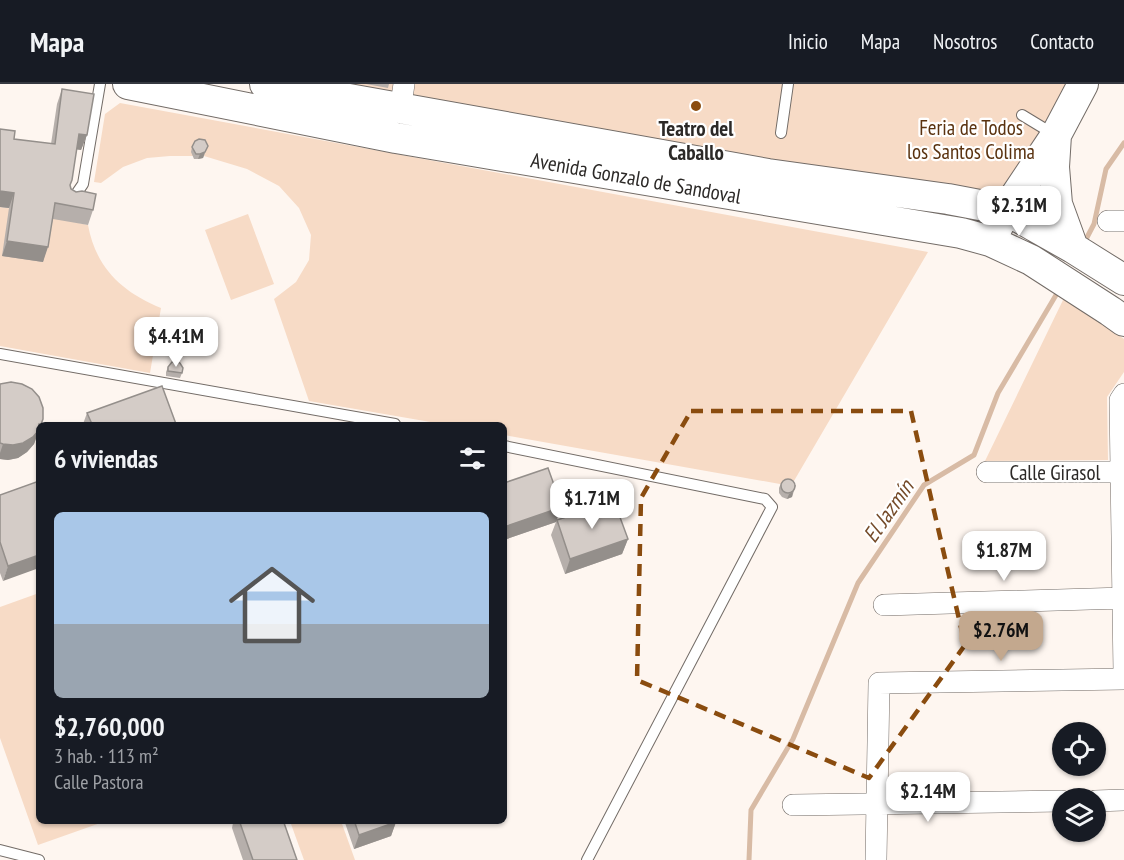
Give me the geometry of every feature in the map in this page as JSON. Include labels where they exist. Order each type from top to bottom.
[{"type":"main road","name":"Avenida Gonzalo de Sandoval","points":[[128,84],[396,138],[949,231],[990,241],[1031,260],[1124,321]]},
{"type":"main road","name":"Avenida Gonzalo de Sandoval","points":[[265,84],[757,172],[948,199],[1006,210],[1124,280]]},
{"type":"main road","points":[[990,241],[1006,210],[1056,135],[1083,84]]},
{"type":"main road","points":[[1056,135],[1054,167],[1057,204],[1079,252]]},
{"type":"street","points":[[1124,394],[1120,400],[1124,673]]},
{"type":"street","name":"Calle Girasol","points":[[987,472],[1122,472]]},
{"type":"street","points":[[884,605],[1123,598]]},
{"type":"street","points":[[876,860],[879,683],[1124,679]]},
{"type":"street","points":[[1106,801],[1124,800]]},
{"type":"street","points":[[793,806],[1052,801]]},
{"type":"lane","points":[[72,200],[82,184],[100,84]]},
{"type":"lane","points":[[781,133],[788,84]]},
{"type":"lane","points":[[1022,115],[1056,135]]},
{"type":"lane","points":[[0,354],[384,422]]},
{"type":"lane","points":[[507,447],[765,499],[772,507],[587,860]]},
{"type":"lane","points":[[0,850],[39,860]]},
{"type":"highlighted area","points":[[691,411],[911,411],[965,645],[869,778],[637,680],[641,498]]},
{"type":"green space","name":"Feria de Todos los Santos Colima","points":[[346,84],[1069,84],[1025,163],[1007,186],[989,199]]},
{"type":"green space","points":[[120,103],[928,252],[791,486],[507,436],[507,422],[430,422],[309,401],[274,299],[296,282],[309,260],[311,235],[299,208],[279,186],[247,169],[204,156],[147,158],[123,167],[101,183],[94,182],[105,114]]},
{"type":"green space","points":[[0,207],[50,214],[88,225],[97,254],[113,277],[134,294],[161,308],[150,373],[0,346]]},
{"type":"green space","points":[[248,214],[274,284],[231,300],[205,230]]},
{"type":"green space","points":[[1064,298],[1124,339],[1124,372],[1107,397],[1108,460],[985,461]]},
{"type":"green space","points":[[36,594],[36,824],[98,824],[38,845],[0,738],[0,607]]},
{"type":"green space","points":[[291,824],[342,824],[355,860],[304,860]]},
{"type":"building","points":[[62,89],[94,94],[87,135],[79,134],[70,185],[71,189],[76,192],[96,194],[93,210],[55,203],[48,247],[7,241],[14,193],[0,191],[0,129],[15,131],[14,139],[55,144]]},
{"type":"building","points":[[199,139],[205,140],[208,146],[205,152],[196,154],[192,147]]},
{"type":"building","points":[[172,362],[180,363],[183,368],[182,373],[168,371]]},
{"type":"building","points":[[11,382],[22,384],[32,389],[39,397],[43,408],[43,419],[42,422],[36,422],[36,434],[23,443],[13,445],[0,443],[0,384]]},
{"type":"building","points":[[162,386],[175,422],[91,422],[87,413]]},
{"type":"building","points":[[548,468],[562,507],[507,526],[507,482]]},
{"type":"building","points":[[785,479],[791,479],[795,486],[791,493],[785,493],[781,489],[781,483]]},
{"type":"building","points":[[36,482],[36,556],[8,566],[0,542],[0,495]]},
{"type":"building","points":[[614,501],[628,539],[570,559],[557,520]]},
{"type":"building","points":[[240,824],[284,824],[297,860],[253,860]]},
{"type":"building","points":[[355,824],[390,824],[359,835]]},
{"type":"waterway","name":"El Jazmín","points":[[1083,245],[1094,224],[1106,169],[1124,143]]},
{"type":"waterway","name":"El Jazmín","points":[[749,860],[751,810],[793,739],[858,583],[924,485],[974,455],[998,393],[1059,290]]},
{"type":"place","name":"Teatro del Caballo","points":[[696,106]]}]
